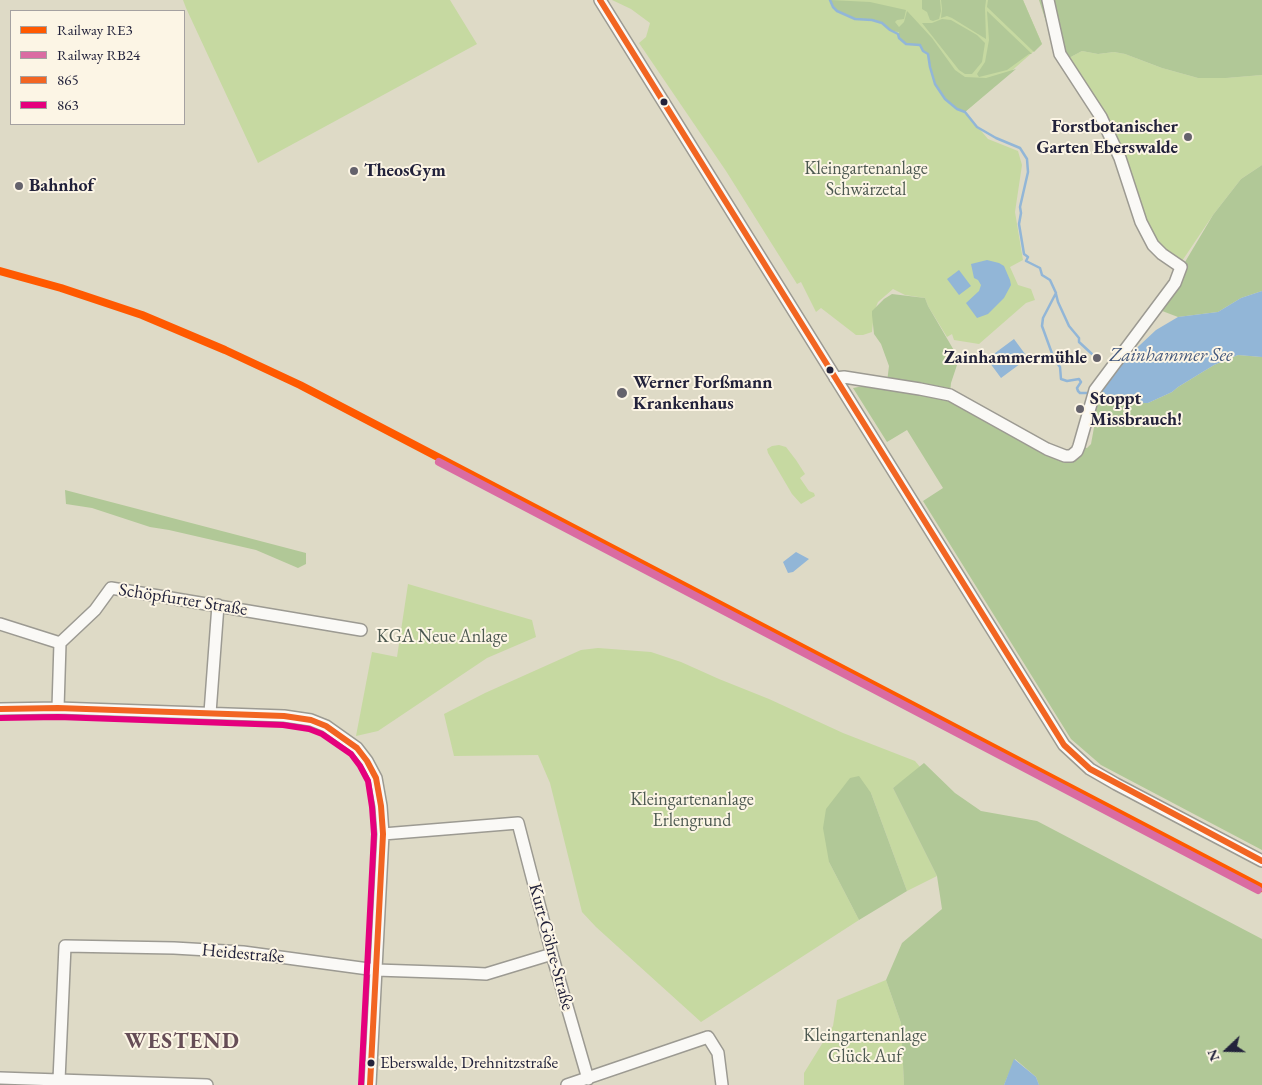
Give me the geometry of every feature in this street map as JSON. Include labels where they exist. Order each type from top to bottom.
[{"type":"street","points":[[600,0],[1064,745],[1090,769],[1262,861]]},
{"type":"street","points":[[835,378],[844,377],[950,395],[1048,449],[1065,456],[1071,456],[1077,451],[1095,390],[1172,288],[1181,267],[1162,254],[1153,245],[1141,222],[1120,158],[1101,117],[1060,54],[1048,0]]},
{"type":"street","name":"Schöpfurter Straße","points":[[60,643],[95,610],[111,588],[361,630]]},
{"type":"street","points":[[210,714],[218,605]]},
{"type":"street","points":[[0,624],[60,643],[58,708]]},
{"type":"street","points":[[0,709],[58,708],[284,716],[312,720],[326,726],[357,748],[368,761],[376,778],[383,834],[370,1085]]},
{"type":"street","name":"Kurt-Göhre-Straße","points":[[383,834],[518,823],[552,954],[588,1078]]},
{"type":"street","name":"Heidestraße","points":[[58,1080],[65,946],[174,948],[244,952],[376,970],[486,974],[552,954]]},
{"type":"street","points":[[567,1085],[708,1037],[718,1053],[722,1085]]},
{"type":"street","points":[[0,1078],[22,1082],[58,1080],[207,1085]]},
{"type":"green space","points":[[183,0],[450,0],[477,44],[258,163]]},
{"type":"green space","name":"Kleingartenanlage Schwärzetal","points":[[612,0],[1023,0],[1042,44],[965,112],[988,139],[1018,151],[1022,165],[1015,212],[1023,260],[1010,267],[1018,285],[1031,289],[1035,300],[1026,303],[979,344],[954,340],[952,334],[947,337],[925,298],[905,295],[893,289],[878,302],[874,312],[872,332],[863,335],[856,335],[821,308],[816,312],[801,282],[797,284],[726,171],[639,43],[646,37],[650,23],[631,9]]},
{"type":"green space","points":[[830,0],[870,2],[906,10],[904,19],[895,22],[899,27],[904,22],[907,11],[932,38],[955,70],[965,77],[986,78],[1016,69],[965,112],[947,101],[936,87],[928,54],[923,51],[921,45],[906,44],[899,38],[899,32],[891,31],[883,23],[855,19],[837,11]]},
{"type":"green space","points":[[922,0],[940,0],[941,11],[939,19],[930,20],[927,12],[922,9]]},
{"type":"green space","points":[[941,0],[986,0],[986,39],[952,18],[947,16],[941,18]]},
{"type":"green space","points":[[988,0],[1023,0],[1042,44],[1034,52],[987,7]]},
{"type":"green space","points":[[1039,0],[1262,0],[1262,75],[1198,78],[1114,52],[1098,54],[1082,51],[1067,59],[1051,37]]},
{"type":"green space","points":[[987,11],[1032,54],[1029,54],[1007,70],[979,77],[977,74],[985,62],[989,40]]},
{"type":"green space","points":[[942,19],[951,20],[977,35],[985,43],[982,62],[972,74],[965,74],[959,70],[922,23],[932,23]]},
{"type":"green space","name":"Forstbotanischer Garten Eberswalde","points":[[1082,51],[1098,54],[1114,52],[1125,54],[1162,68],[1198,78],[1262,75],[1262,165],[1241,179],[1213,215],[1180,264],[1154,243],[1123,158],[1067,59]]},
{"type":"green space","points":[[1262,165],[1262,291],[1241,298],[1218,312],[1178,317],[1157,309],[1213,215],[1241,179]]},
{"type":"green space","points":[[892,294],[925,298],[959,359],[951,383],[950,393],[887,382],[889,366],[881,344],[874,334],[872,311]]},
{"type":"green space","points":[[1238,355],[1262,357],[1262,850],[1101,765],[1071,739],[923,501],[943,488],[907,430],[887,442],[853,388],[869,385],[950,396],[1062,457],[1082,447],[1087,448],[1091,444],[1095,422],[1088,420],[1099,388],[1126,403],[1148,403],[1172,392],[1214,365]]},
{"type":"green space","points":[[779,445],[786,447],[796,460],[805,474],[800,478],[809,491],[814,493],[815,496],[801,504],[792,494],[768,453],[767,449]]},
{"type":"green space","points":[[65,490],[306,553],[306,564],[298,568],[256,550],[150,527],[92,508],[66,504]]},
{"type":"green space","name":"KGA Neue Anlage","points":[[408,584],[532,620],[536,637],[487,658],[378,731],[356,736],[372,652],[397,657]]},
{"type":"green space","name":"Kleingartenanlage Erlengrund","points":[[598,648],[651,652],[681,662],[843,733],[915,761],[921,768],[893,788],[937,876],[907,891],[871,793],[829,862],[859,920],[701,1022],[596,927],[582,912],[550,783],[538,755],[454,756],[444,714],[485,693],[581,650]]},
{"type":"green space","points":[[924,763],[955,793],[981,811],[1037,821],[1262,939],[1262,1085],[1039,1085],[1036,1077],[1015,1059],[1004,1085],[904,1085],[901,1023],[886,980],[902,943],[942,909],[937,876],[893,788]]},
{"type":"green space","points":[[859,776],[871,793],[907,891],[859,920],[829,862],[823,828],[826,809],[850,778]]},
{"type":"green space","name":"Kleingartenanlage Glück Auf","points":[[886,980],[901,1023],[904,1085],[804,1085],[804,1073],[833,1026],[837,1000]]},
{"type":"water","points":[[987,260],[1004,266],[1011,285],[1004,298],[988,314],[977,318],[966,303],[979,291],[981,285],[974,278],[971,264]]},
{"type":"water","points":[[959,270],[971,286],[959,295],[947,279]]},
{"type":"water","name":"Zainhammer See","points":[[1262,291],[1262,357],[1238,355],[1214,365],[1172,392],[1148,403],[1126,403],[1115,399],[1109,403],[1104,400],[1105,393],[1101,391],[1126,358],[1156,330],[1178,317],[1218,312],[1241,298]]},
{"type":"water","points":[[1014,339],[1028,358],[1001,378],[987,359]]},
{"type":"water","points":[[796,552],[809,559],[793,572],[788,573],[783,562]]},
{"type":"water","points":[[1014,1059],[1036,1077],[1039,1085],[1004,1085]]},
{"type":"waterway","points":[[830,0],[837,11],[855,19],[872,20],[882,23],[898,34],[899,38],[906,44],[920,45],[923,51],[928,54],[935,84],[945,99],[957,109],[965,112],[977,127],[996,138],[1020,148],[1027,159],[1028,172],[1020,207],[1019,224],[1024,254],[1028,257],[1026,261],[1040,268],[1042,275],[1050,280],[1056,293],[1043,318],[1042,326],[1054,359],[1060,367],[1061,379],[1067,381],[1079,379],[1081,382],[1077,388],[1078,391],[1080,393],[1088,393]]},
{"type":"waterway","points":[[1056,294],[1069,326],[1079,338],[1079,342],[1092,354]]},
{"type":"rail line","name":"RE3","points":[[0,271],[61,288],[142,315],[225,350],[300,385],[1262,888]]},
{"type":"rail line","name":"RB24","points":[[439,462],[1258,890]]},
{"type":"transit line","name":"865","points":[[600,0],[1064,745],[1090,769],[1262,861]]},
{"type":"transit line","name":"865","points":[[0,709],[58,708],[284,716],[311,720],[326,726],[357,748],[376,778],[383,834],[370,1085]]},
{"type":"transit line","name":"863","points":[[0,718],[58,717],[283,725],[309,729],[322,734],[351,754],[368,781],[374,834],[361,1085]]},
{"type":"place","name":"Forstbotanischer Garten Eberswalde","points":[[1188,137]]},
{"type":"place","name":"TheosGym","points":[[354,171]]},
{"type":"place","name":"Bahnhof","points":[[19,186]]},
{"type":"place","name":"Zainhammermühle","points":[[1097,358]]},
{"type":"place","name":"Werner Forßmann Krankenhaus","points":[[622,393]]},
{"type":"place","name":"Stoppt Missbrauch!","points":[[1080,409]]},
{"type":"place","name":"Eberswalde, Drehnitzstraße","points":[[371,1063]]},
{"type":"district","name":"WESTEND","points":[[182,1042]]}]
